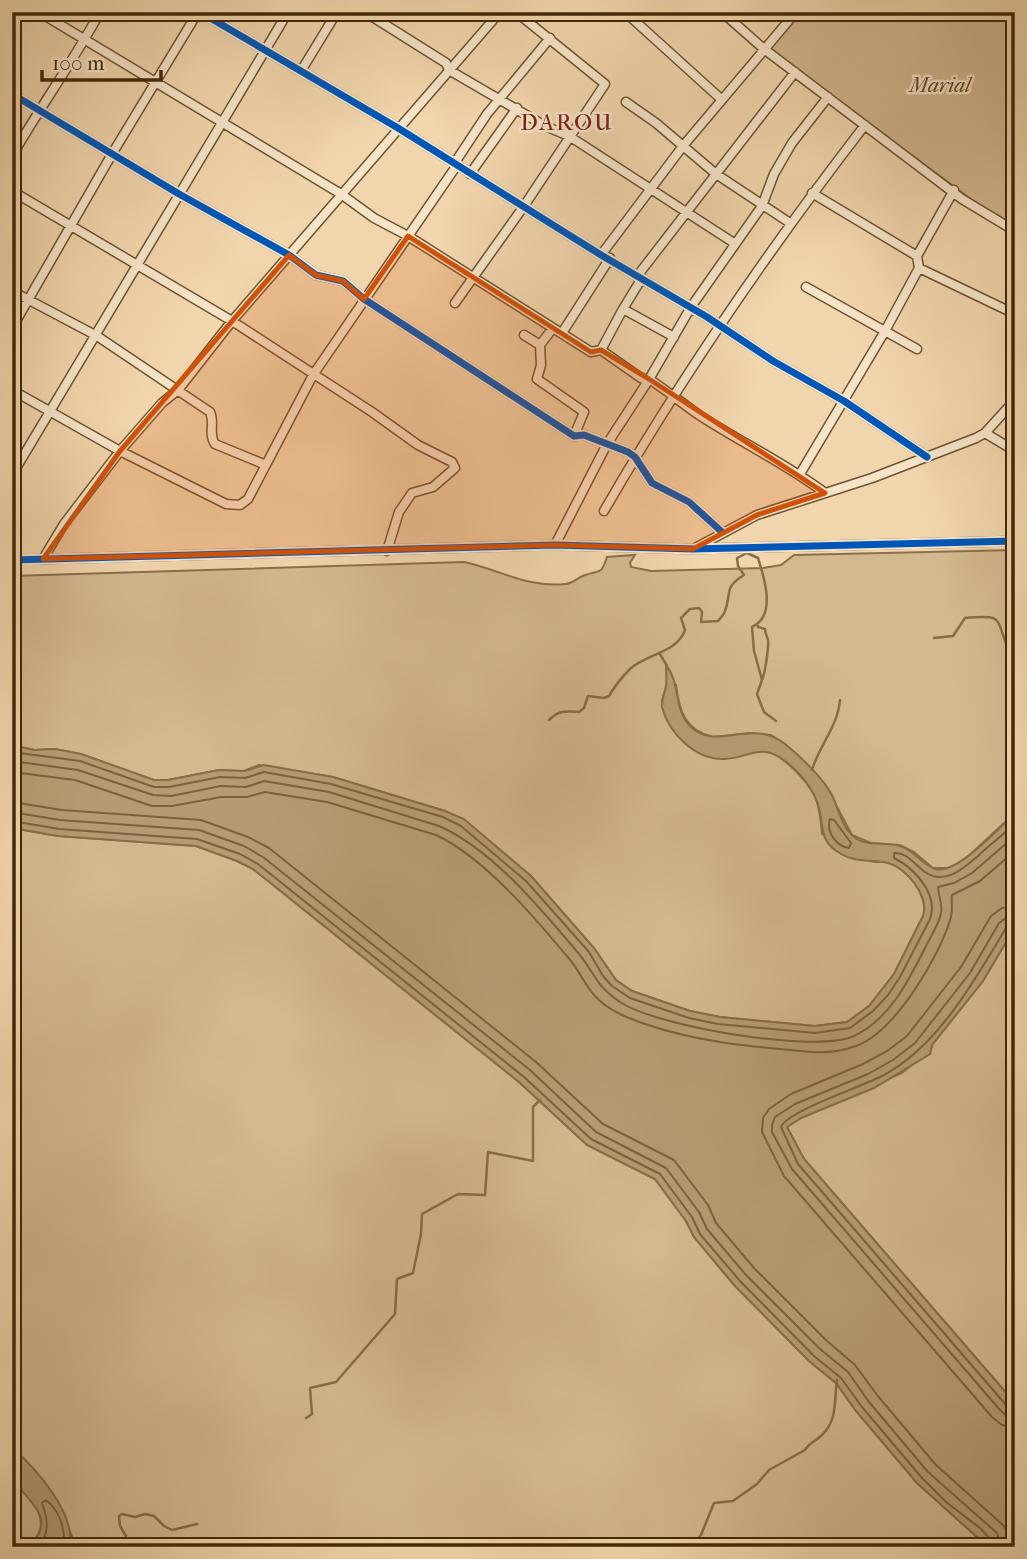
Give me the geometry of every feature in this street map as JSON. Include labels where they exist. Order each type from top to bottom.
[{"type":"street","points":[[39,12],[341,194],[374,218],[408,236],[591,352],[601,350],[648,381],[649,379],[698,414],[800,474],[825,493]]},
{"type":"street","points":[[12,156],[38,111],[63,77],[100,12]]},
{"type":"street","points":[[12,328],[154,83],[199,12],[398,128],[721,325],[773,361],[844,401],[927,457]]},
{"type":"street","points":[[12,475],[288,12]]},
{"type":"street","points":[[301,71],[337,12]]},
{"type":"street","points":[[365,12],[446,63],[449,70],[500,97],[545,126],[569,136],[734,243]]},
{"type":"street","points":[[43,559],[64,524],[120,452],[162,403],[178,390],[232,321],[500,12]]},
{"type":"street","points":[[455,303],[524,206],[605,84],[516,12]]},
{"type":"street","points":[[625,12],[721,99]]},
{"type":"street","points":[[722,12],[764,48],[865,125],[985,214],[1015,231]]},
{"type":"street","points":[[562,334],[605,256],[650,190],[721,99],[796,12]]},
{"type":"street","points":[[12,390],[120,452],[226,504],[240,505],[248,499],[313,375],[457,165],[456,161],[500,97],[550,38]]},
{"type":"street","points":[[601,350],[640,276],[795,72]]},
{"type":"street","points":[[12,94],[179,194],[289,255],[316,275],[343,281],[364,299],[574,436],[584,435],[635,457],[652,483],[689,502],[722,532]]},
{"type":"street","points":[[555,545],[607,443],[648,381],[691,307],[761,206],[774,174],[792,143],[828,97]]},
{"type":"street","points":[[626,102],[716,174],[790,223]]},
{"type":"street","points":[[470,174],[517,108]]},
{"type":"street","points":[[604,511],[673,394],[790,223],[865,125]]},
{"type":"street","points":[[800,474],[885,331],[919,268],[917,256],[954,190]]},
{"type":"street","points":[[12,191],[232,321],[418,445],[455,465],[452,472],[433,487],[412,494],[399,512],[387,551]]},
{"type":"street","points":[[812,194],[917,256]]},
{"type":"street","points":[[919,268],[1015,314]]},
{"type":"street","points":[[806,287],[917,349]]},
{"type":"street","points":[[12,291],[97,336],[178,390],[210,412],[211,436],[215,444],[266,465]]},
{"type":"street","points":[[622,309],[674,337]]},
{"type":"street","points":[[553,328],[540,345],[541,365],[537,379],[584,412],[574,436]]},
{"type":"street","points":[[524,335],[540,345]]},
{"type":"street","points":[[693,549],[770,510],[927,457],[985,433],[1014,401]]},
{"type":"street","points":[[985,433],[1015,451]]},
{"type":"street","points":[[12,560],[555,545],[693,549],[1015,541]]},
{"type":"highlighted area","points":[[408,236],[591,352],[601,350],[649,379],[825,493],[757,515],[693,549],[555,545],[43,559],[120,451],[289,255],[316,275],[343,281],[364,299]]},
{"type":"green space","name":"Marial","points":[[801,12],[1015,12],[1015,226],[979,205],[767,49]]},
{"type":"green space","points":[[1015,550],[1015,813],[964,860],[949,868],[933,868],[914,852],[900,845],[871,843],[852,835],[825,784],[786,745],[771,735],[750,733],[713,737],[703,734],[685,718],[676,685],[666,687],[662,701],[724,759],[757,750],[777,755],[799,775],[815,796],[822,834],[870,861],[886,862],[901,869],[920,892],[923,916],[894,974],[869,1006],[847,1022],[815,1026],[720,1017],[690,1011],[632,991],[616,980],[594,948],[531,876],[445,811],[333,777],[259,765],[244,771],[219,770],[168,780],[154,780],[81,754],[55,749],[34,750],[12,745],[12,576],[464,562],[525,581],[568,584],[582,576],[600,571],[607,557],[635,555],[630,563],[631,567],[651,571],[763,568],[781,565],[794,555]]},
{"type":"green space","points":[[12,828],[58,836],[196,846],[253,869],[519,1082],[587,1145],[655,1179],[686,1221],[694,1237],[735,1286],[809,1361],[836,1383],[917,1483],[988,1547],[70,1547],[72,1536],[44,1482],[12,1447]]},
{"type":"green space","points":[[1015,927],[1015,1403],[804,1159],[787,1127],[801,1118],[902,1073],[930,1054],[932,1045],[983,981]]},
{"type":"green space","points":[[12,1476],[35,1504],[41,1524],[33,1541],[12,1547],[12,1492],[15,1495]]},
{"type":"water","points":[[666,665],[674,680],[682,713],[691,727],[701,734],[712,736],[759,733],[785,744],[823,782],[832,795],[846,828],[860,840],[899,846],[909,850],[931,867],[944,869],[966,858],[1015,813],[1015,927],[983,981],[932,1045],[930,1054],[874,1088],[801,1118],[787,1127],[804,1159],[1015,1403],[1015,1547],[988,1547],[917,1483],[836,1383],[809,1361],[735,1286],[694,1237],[686,1221],[655,1179],[587,1145],[519,1082],[253,869],[196,846],[58,836],[12,828],[12,745],[34,750],[55,749],[81,754],[154,780],[168,780],[219,770],[244,771],[264,765],[333,777],[464,819],[531,876],[594,948],[616,980],[632,991],[690,1011],[720,1017],[815,1026],[847,1022],[869,1006],[894,974],[923,916],[920,892],[909,877],[895,866],[852,859],[834,849],[824,834],[819,808],[810,788],[796,770],[776,755],[762,752],[733,758],[714,758],[685,744],[671,727],[662,707]]},
{"type":"water","points":[[12,1447],[42,1479],[61,1506],[67,1520],[70,1547],[25,1547],[41,1528],[41,1518],[12,1476]]},
{"type":"waterway","points":[[549,720],[562,712],[579,712],[584,708],[588,696],[609,696],[630,669],[681,638],[685,630],[681,618],[690,609],[699,608],[702,612],[701,622],[718,621],[727,605],[731,587],[744,575],[738,566],[737,558],[747,553],[758,558],[767,596],[764,614],[760,622],[752,627],[754,651],[762,680],[757,694],[764,712],[776,721]]},
{"type":"waterway","points":[[934,638],[953,636],[965,618],[987,617],[997,621],[1009,650],[1015,650]]},
{"type":"waterway","points":[[758,625],[765,629],[768,640],[762,680]]},
{"type":"waterway","points":[[660,654],[667,666]]},
{"type":"waterway","points":[[812,770],[836,719],[840,700]]},
{"type":"waterway","points":[[306,1418],[312,1414],[310,1388],[336,1382],[395,1314],[397,1279],[413,1273],[422,1214],[458,1194],[485,1195],[488,1152],[533,1161],[533,1107],[540,1100]]},
{"type":"waterway","points":[[691,1547],[701,1535],[714,1503],[733,1501],[757,1484],[769,1470],[805,1450],[822,1435],[833,1416],[837,1380]]},
{"type":"waterway","points":[[95,1547],[103,1542],[123,1543],[126,1536],[120,1526],[119,1516],[122,1514],[135,1517],[145,1514],[154,1516],[172,1530],[197,1524]]},
{"type":"cycle path","points":[[200,12],[398,128],[601,255],[707,317],[773,361],[844,401],[927,457]]},
{"type":"cycle path","points":[[12,94],[179,194],[289,255],[316,275],[343,281],[364,299],[574,436],[584,435],[628,452],[635,457],[652,483],[689,502],[722,532]]},
{"type":"cycle path","points":[[12,560],[555,545],[693,549],[1015,541]]},
{"type":"district","name":"DAROU","points":[[567,122]]}]
